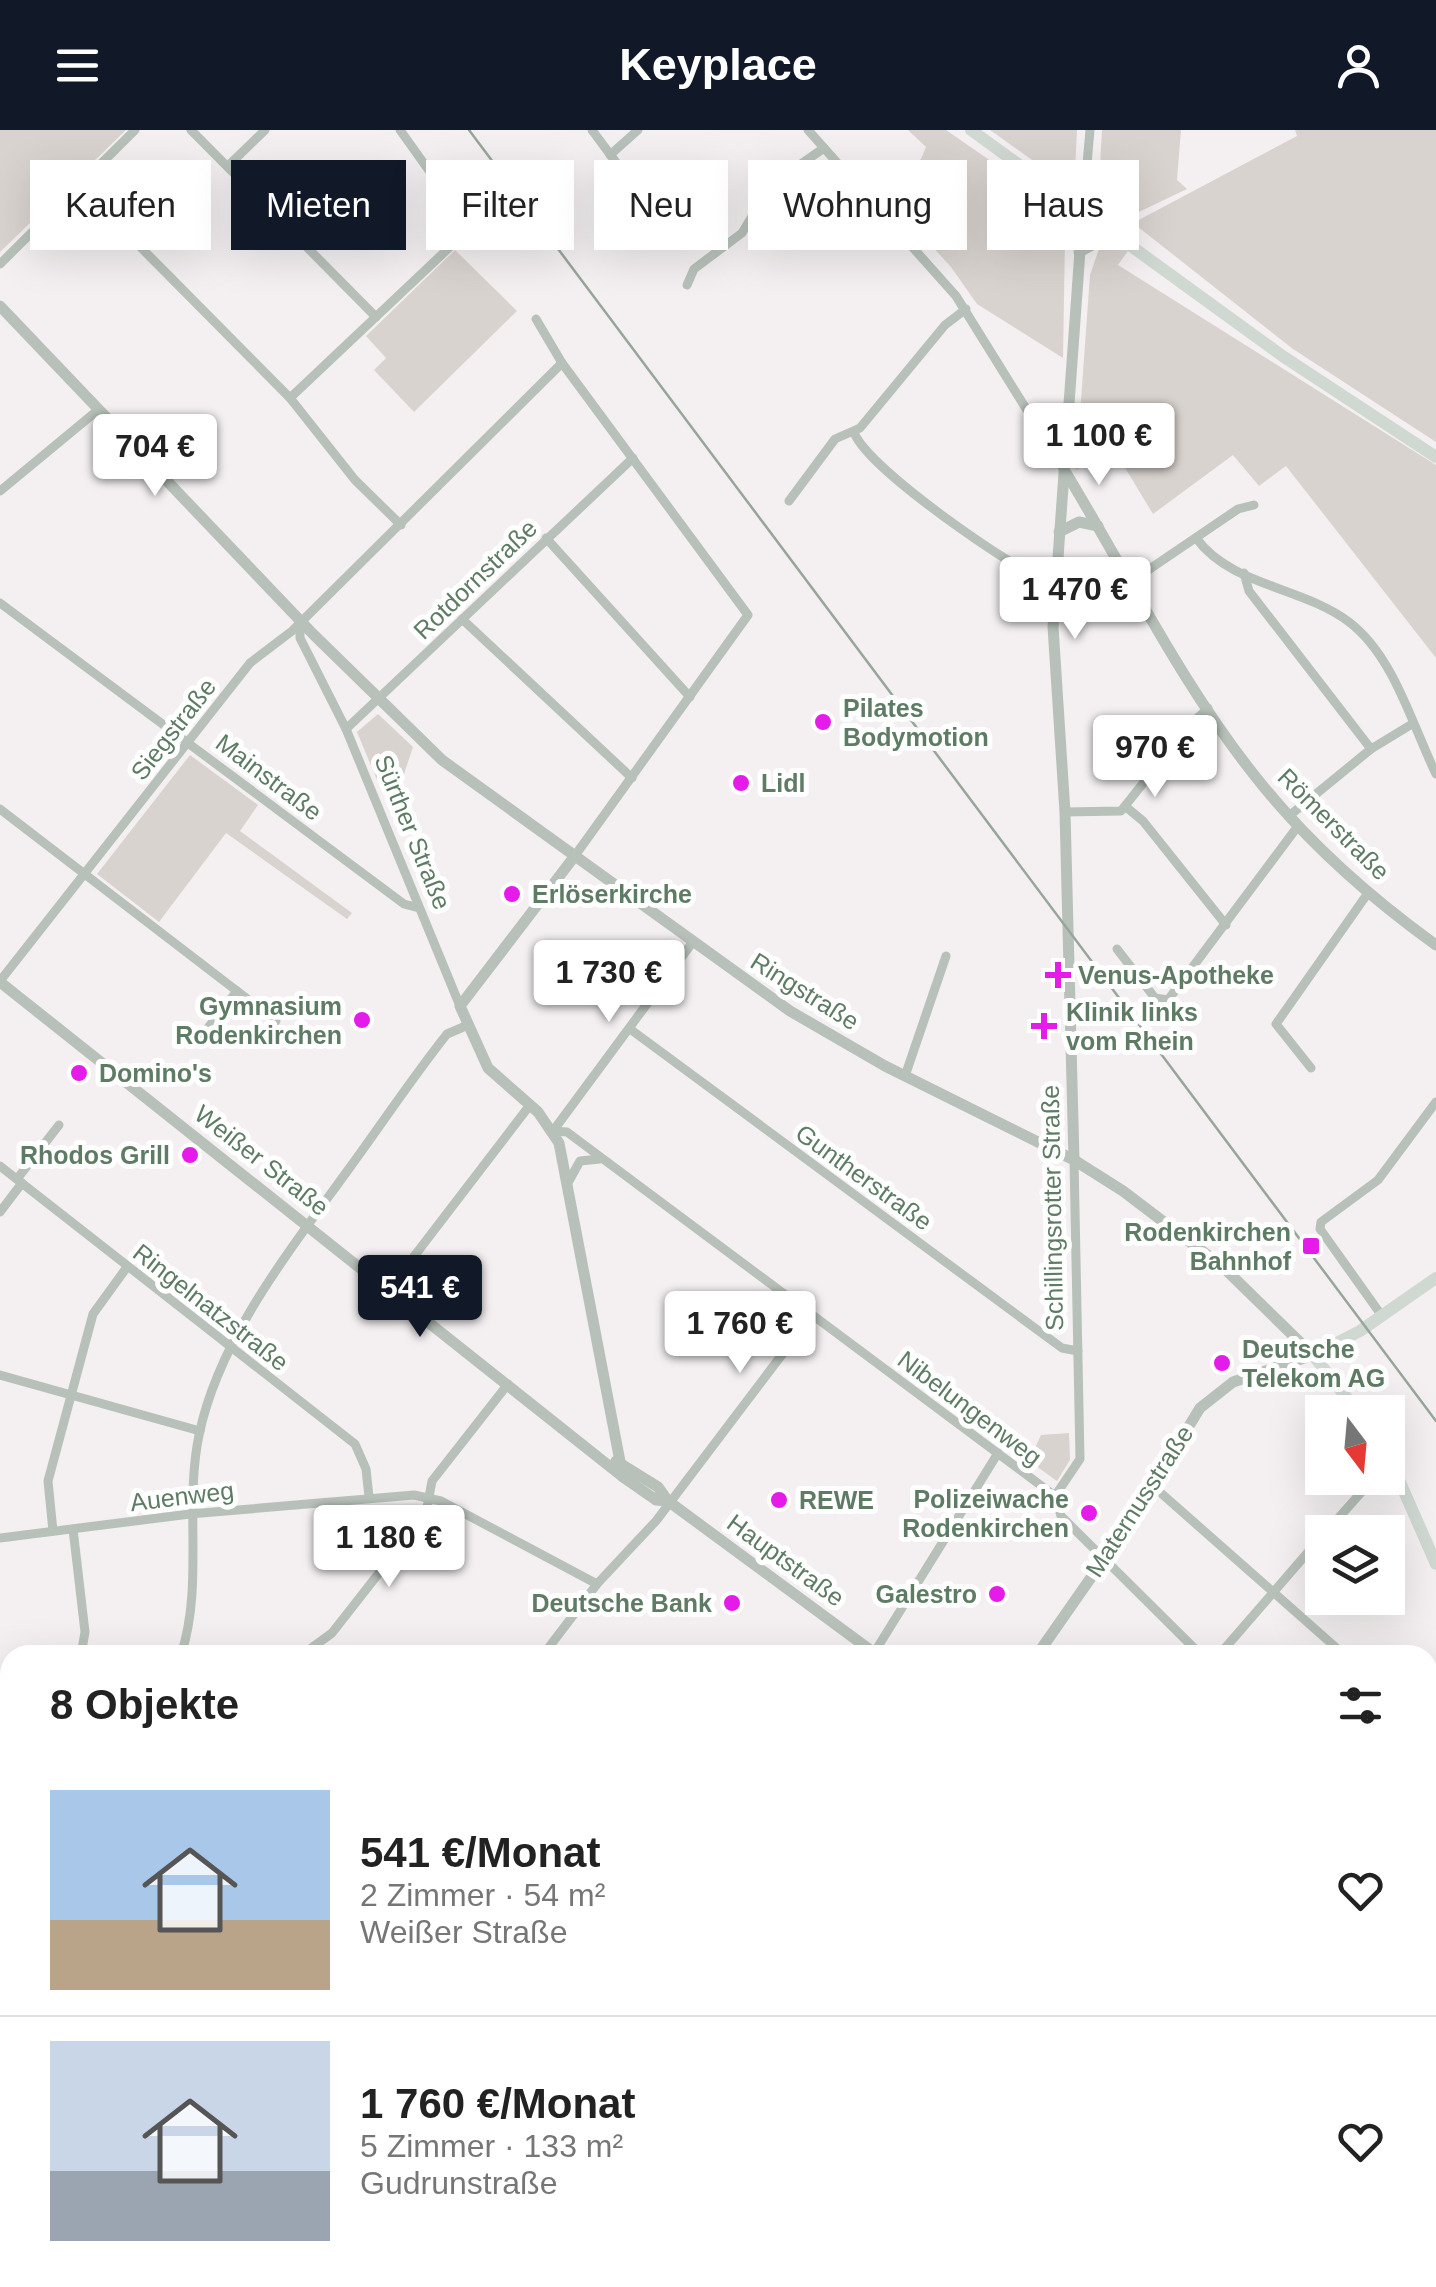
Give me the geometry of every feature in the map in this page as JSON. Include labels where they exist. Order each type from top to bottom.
[{"type":"main road","points":[[972,130],[1014,160]]},
{"type":"main road","points":[[1138,250],[1284,357],[1436,458]]},
{"type":"main road","name":"Maternusstraße","points":[[1313,1355],[1377,1320],[1436,1278]]},
{"type":"main road","points":[[1313,1355],[1345,1395]]},
{"type":"main road","points":[[1404,1495],[1436,1564]]},
{"type":"street","points":[[105,160],[135,130]]},
{"type":"street","points":[[191,130],[376,317]]},
{"type":"street","points":[[228,166],[265,130]]},
{"type":"street","points":[[290,398],[466,234],[468,222],[400,130]]},
{"type":"street","points":[[592,130],[614,160]]},
{"type":"street","points":[[610,155],[638,130]]},
{"type":"street","name":"Römerstraße","points":[[808,130],[966,309],[1208,708],[1293,821],[1368,893],[1436,945]]},
{"type":"street","name":"Schillingsrotter Straße","points":[[1087,160],[1090,130]]},
{"type":"street","points":[[687,284],[694,269],[742,234],[770,185],[824,148]]},
{"type":"street","points":[[0,264],[30,234]]},
{"type":"street","points":[[144,250],[290,398],[400,525]]},
{"type":"street","points":[[1079,252],[1083,250]]},
{"type":"street","name":"Schillingsrotter Straße","points":[[1055,1496],[1079,1462],[1065,812],[1054,586],[1079,252]]},
{"type":"street","points":[[685,258],[694,269]]},
{"type":"street","name":"Sürther Straße","points":[[0,306],[301,621],[300,638],[346,729],[488,1068],[553,1131],[569,1181],[618,1462]]},
{"type":"street","points":[[789,501],[835,439],[854,432],[945,325],[966,309]]},
{"type":"street","points":[[460,1006],[574,857],[748,615],[562,363],[536,319]]},
{"type":"street","name":"Siegstraße","points":[[0,982],[250,663],[301,621],[562,363]]},
{"type":"street","points":[[0,491],[98,410]]},
{"type":"street","points":[[854,432],[863,450],[952,522],[1035,578],[1054,586]]},
{"type":"street","points":[[1044,437],[1068,433]]},
{"type":"street","name":"Rotdornstraße","points":[[346,729],[632,458]]},
{"type":"street","points":[[796,492],[808,500]]},
{"type":"street","points":[[1132,581],[1238,508],[1254,505]]},
{"type":"street","points":[[1059,532],[1080,522],[1098,526]]},
{"type":"street","points":[[546,538],[690,697]]},
{"type":"street","points":[[1196,538],[1215,559],[1313,600],[1358,629],[1377,652],[1436,774]]},
{"type":"street","points":[[1244,573],[1248,591],[1371,750]]},
{"type":"street","name":"Mainstraße","points":[[0,603],[404,904],[419,908]]},
{"type":"street","points":[[462,619],[632,778]]},
{"type":"street","name":"Ringstraße","points":[[301,621],[442,760],[692,944],[790,1011],[905,1076],[1074,1160],[1147,1207],[1210,1256],[1313,1355]]},
{"type":"street","points":[[1126,807],[1186,728],[1208,708]]},
{"type":"street","points":[[1117,949],[1161,1001],[1174,994],[1226,925],[1293,821],[1371,750],[1412,724]]},
{"type":"street","points":[[1065,812],[1126,807],[1144,821],[1226,925]]},
{"type":"street","points":[[0,808],[276,1021]]},
{"type":"street","points":[[1312,1068],[1276,1024],[1368,893]]},
{"type":"street","points":[[553,1131],[692,944]]},
{"type":"street","points":[[905,1076],[946,956]]},
{"type":"street","name":"Weißer Straße","points":[[0,982],[623,1477]]},
{"type":"street","points":[[203,1034],[236,992]]},
{"type":"street","points":[[183,1645],[190,1600],[190,1514],[200,1430],[232,1350],[309,1225],[447,1034],[468,1025]]},
{"type":"street","name":"Guntherstraße","points":[[630,1029],[1062,1348],[1078,1351]]},
{"type":"street","points":[[1377,1320],[1320,1226],[1323,1218],[1378,1180],[1436,1102]]},
{"type":"street","points":[[389,1289],[530,1105]]},
{"type":"street","points":[[0,1212],[59,1125]]},
{"type":"street","name":"Nibelungenweg","points":[[553,1131],[567,1132],[1055,1496],[1062,1516],[1191,1645]]},
{"type":"street","points":[[569,1181],[580,1161],[603,1159]]},
{"type":"street","name":"Ringelnatzstraße","points":[[0,1166],[355,1444],[366,1469],[370,1497]]},
{"type":"street","points":[[54,1531],[48,1481],[93,1314],[127,1267]]},
{"type":"street","points":[[551,1645],[597,1584],[656,1521],[812,1315]]},
{"type":"street","name":"Maternusstraße","points":[[1044,1645],[1153,1486],[1185,1428],[1214,1395],[1234,1382],[1313,1355]]},
{"type":"street","points":[[0,1376],[200,1430]]},
{"type":"street","points":[[316,1645],[332,1633],[426,1512],[432,1481],[508,1384]]},
{"type":"street","points":[[589,1449],[603,1450],[616,1439]]},
{"type":"street","name":"Hauptstraße","points":[[616,1439],[640,1475]]},
{"type":"street","name":"Weißer Straße","points":[[589,1449],[618,1462]]},
{"type":"street","points":[[881,1645],[998,1453]]},
{"type":"street","points":[[618,1462],[623,1477]]},
{"type":"street","name":"Hauptstraße","points":[[618,1462],[863,1645]]},
{"type":"street","name":"Hauptstraße","points":[[623,1477],[656,1500],[668,1501]]},
{"type":"street","points":[[1153,1486],[1332,1645]]},
{"type":"street","points":[[1341,1515],[1359,1495]]},
{"type":"street","points":[[429,1496],[597,1584]]},
{"type":"street","name":"Auenweg","points":[[0,1538],[190,1514],[370,1497],[429,1496]]},
{"type":"street","points":[[73,1529],[84,1632],[82,1645]]},
{"type":"street","points":[[1228,1645],[1305,1556]]},
{"type":"shaded area","points":[[0,130],[126,130],[95,160],[30,160],[30,223],[0,252]]},
{"type":"shaded area","points":[[908,130],[946,130],[990,160],[987,250],[1065,250],[1063,358],[977,304],[936,250],[967,250],[967,160],[920,160],[926,147]]},
{"type":"shaded area","points":[[990,130],[1077,130],[1076,160],[1032,160]]},
{"type":"shaded area","points":[[1102,130],[1181,130],[1177,180],[1187,189],[1139,212],[1139,160],[1101,160]]},
{"type":"shaded area","points":[[1295,130],[1436,130],[1436,442],[1293,349],[1139,228],[1139,220],[1297,136]]},
{"type":"shaded area","points":[[455,250],[517,311],[414,412],[374,370],[386,358],[366,336]]},
{"type":"shaded area","points":[[1099,250],[1128,251],[1118,265],[1436,465],[1436,658],[1286,466],[1259,486],[1233,455],[1153,514],[1113,448],[1076,470],[1090,275]]},
{"type":"shaded area","points":[[378,714],[413,747],[404,774],[380,787],[357,732]]},
{"type":"shaded area","points":[[190,755],[258,805],[240,831],[352,913],[347,919],[226,833],[159,922],[97,874]]},
{"type":"shaded area","points":[[1069,1433],[1070,1460],[1057,1481],[1029,1461],[1041,1435]]},
{"type":"tram line","points":[[469,130],[1436,1421]]},
{"type":"place","name":"Pilates Bodymotion","points":[[823,722]]},
{"type":"place","name":"Lidl","points":[[741,783]]},
{"type":"place","name":"Erlöserkirche","points":[[512,894]]},
{"type":"place","name":"Venus-Apotheke","points":[[1058,975]]},
{"type":"place","name":"Gymnasium Rodenkirchen","points":[[362,1020]]},
{"type":"place","name":"Klinik links vom Rhein","points":[[1044,1026]]},
{"type":"place","name":"Domino's","points":[[79,1073]]},
{"type":"place","name":"Rhodos Grill","points":[[190,1155]]},
{"type":"place","name":"Rodenkirchen Bahnhof","points":[[1311,1246]]},
{"type":"place","name":"Deutsche Telekom AG","points":[[1222,1363]]},
{"type":"place","name":"REWE","points":[[779,1500]]},
{"type":"place","name":"Polizeiwache Rodenkirchen","points":[[1089,1513]]},
{"type":"place","name":"Galestro","points":[[997,1594]]},
{"type":"place","name":"Deutsche Bank","points":[[732,1603]]}]
